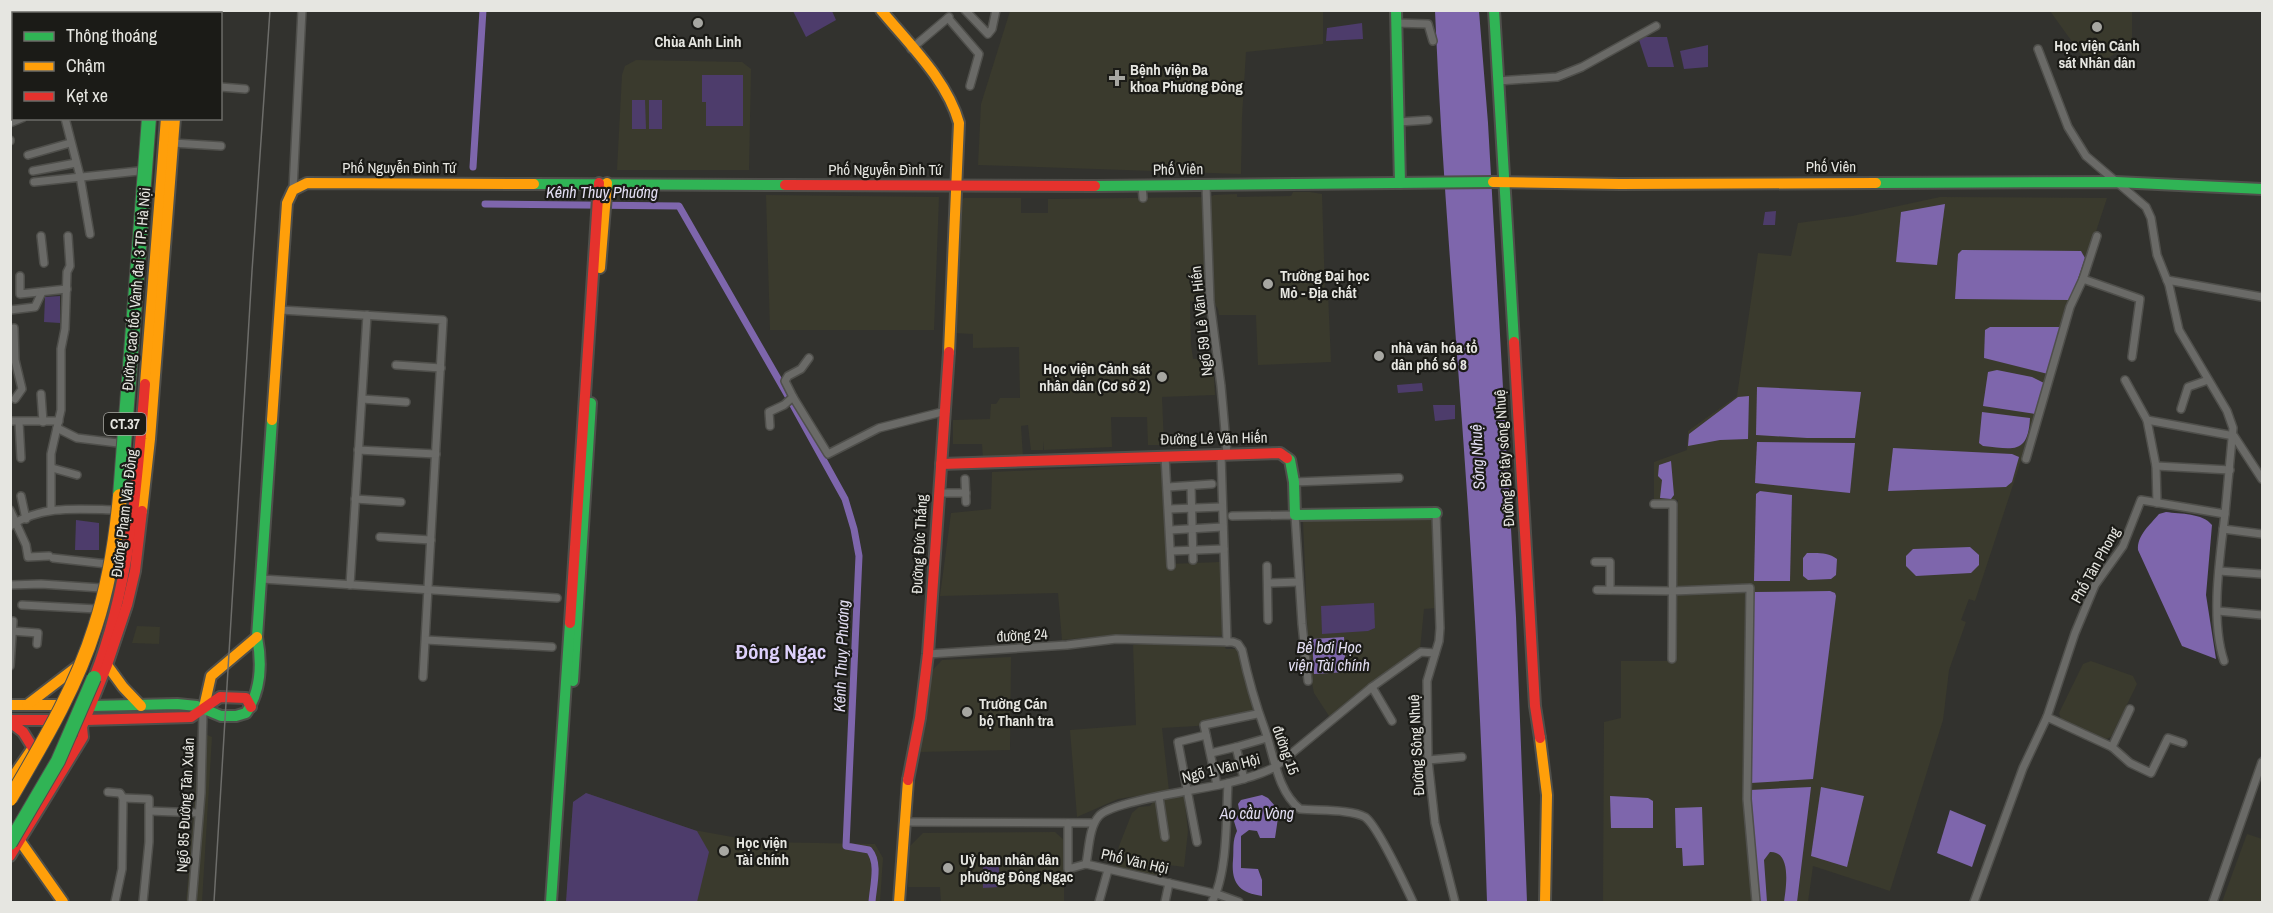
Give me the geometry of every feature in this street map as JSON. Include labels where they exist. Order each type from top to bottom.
[{"type":"main road","name":"Đường Đức Thắng","points":[[881,10],[946,94],[958,114],[957,185],[946,411],[928,654],[920,718],[906,790],[899,903]]},
{"type":"main road","name":"Đường Bờ tây sông Nhuệ","points":[[1494,10],[1498,81],[1499,183],[1535,705],[1547,795],[1545,903]]},
{"type":"main road","points":[[1396,17],[1400,183]]},
{"type":"main road","name":"Đường Phạm Văn Đồng","points":[[108,561],[114,510],[143,120]]},
{"type":"main road","name":"Đường Phạm Văn Đồng","points":[[10,781],[47,726],[55,721],[78,666],[97,609],[111,551],[117,511],[148,120]]},
{"type":"main road","name":"Đường cao tốc Vành đai 3 TP. Hà Nội","points":[[10,797],[55,721],[79,672],[96,627],[111,564],[123,451],[148,120]]},
{"type":"main road","name":"Đường Phạm Văn Đồng","points":[[120,622],[137,510],[167,120]]},
{"type":"main road","name":"Đường cao tốc Vành đai 3 TP. Hà Nội","points":[[13,838],[58,761],[94,678],[112,632],[125,578],[135,508],[167,120]]},
{"type":"main road","name":"Đường Phạm Văn Đồng","points":[[10,856],[13,838],[83,736],[84,723],[107,665],[130,594],[142,522],[150,439],[175,120]]},
{"type":"main road","name":"Phố Viên","points":[[957,185],[1142,192],[1206,185],[1400,183],[2116,182],[2262,189]]},
{"type":"main road","name":"Phố Nguyễn Đình Tứ","points":[[293,189],[307,183],[957,185]]},
{"type":"main road","points":[[558,903],[603,183]]},
{"type":"main road","points":[[10,721],[84,723],[141,705],[191,705],[220,717],[231,717],[246,713],[256,698],[260,648],[257,637],[287,203],[293,189]]},
{"type":"main road","points":[[551,903],[601,214]]},
{"type":"main road","name":"Đường Lê Văn Hiến","points":[[941,464],[1280,453],[1290,460],[1294,482],[1295,514]]},
{"type":"main road","points":[[1295,514],[1436,513]]},
{"type":"main road","points":[[203,710],[211,676],[257,637]]},
{"type":"main road","points":[[107,665],[123,687],[141,705]]},
{"type":"main road","points":[[27,705],[78,666]]},
{"type":"main road","points":[[123,687],[123,712]]},
{"type":"main road","points":[[10,705],[91,706],[123,712],[191,717],[221,695],[246,698],[251,707]]},
{"type":"main road","points":[[10,721],[23,732],[33,748]]},
{"type":"main road","points":[[10,788],[55,721]]},
{"type":"main road","points":[[13,838],[63,903]]},
{"type":"street","points":[[293,189],[302,10]]},
{"type":"street","points":[[965,10],[988,33],[992,28],[996,10]]},
{"type":"street","points":[[1396,17],[1428,24],[1433,41]]},
{"type":"street","points":[[911,49],[949,18],[979,54],[970,86]]},
{"type":"street","points":[[1498,81],[1557,76],[1582,67],[1656,26]]},
{"type":"street","points":[[2038,49],[2068,127],[2086,156],[2146,207],[2151,218],[2157,255],[2167,280],[2179,330],[2227,411],[2233,428],[2219,571],[2220,649],[2224,660]]},
{"type":"street","points":[[222,87],[245,89]]},
{"type":"street","points":[[65,120],[80,176],[90,234]]},
{"type":"street","points":[[1399,122],[1428,120]]},
{"type":"street","points":[[28,155],[70,143]]},
{"type":"street","points":[[173,143],[221,146]]},
{"type":"street","points":[[33,171],[76,163]]},
{"type":"street","points":[[34,182],[139,171]]},
{"type":"street","name":"Ngõ 59 Lê Văn Hiến","points":[[1206,185],[1210,302],[1221,386],[1224,454],[1222,507],[1227,642]]},
{"type":"street","points":[[41,236],[44,263]]},
{"type":"street","points":[[51,510],[51,454],[62,410],[61,350],[67,272],[70,266],[68,236]]},
{"type":"street","points":[[2026,459],[2070,307],[2083,279],[2097,236]]},
{"type":"street","points":[[20,276],[20,294],[67,289]]},
{"type":"street","points":[[2083,279],[2140,299],[2132,357]]},
{"type":"street","points":[[2167,280],[2262,297]]},
{"type":"street","points":[[10,310],[35,307],[42,292]]},
{"type":"street","points":[[281,310],[443,320],[423,676]]},
{"type":"street","points":[[350,585],[367,315]]},
{"type":"street","points":[[14,328],[15,360],[22,389],[15,399]]},
{"type":"street","points":[[809,358],[801,369],[788,376],[785,381],[789,402],[828,454],[879,428],[946,411]]},
{"type":"street","points":[[396,366],[441,368]]},
{"type":"street","points":[[2125,380],[2147,420],[2156,466],[2157,503],[2225,514]]},
{"type":"street","points":[[2181,409],[2188,387],[2208,380]]},
{"type":"street","points":[[41,394],[44,422]]},
{"type":"street","points":[[362,399],[406,402]]},
{"type":"street","points":[[770,426],[769,412],[789,402]]},
{"type":"street","points":[[2147,420],[2232,436],[2241,445],[2262,479]]},
{"type":"street","points":[[10,421],[44,422],[58,425],[77,438],[118,443]]},
{"type":"street","points":[[19,422],[21,458]]},
{"type":"street","points":[[358,450],[436,454]]},
{"type":"street","points":[[1165,456],[1172,566]]},
{"type":"street","points":[[2156,466],[2230,470]]},
{"type":"street","points":[[52,468],[77,475]]},
{"type":"street","points":[[1294,482],[1399,478]]},
{"type":"street","points":[[965,479],[966,502]]},
{"type":"street","points":[[1168,487],[1212,484]]},
{"type":"street","points":[[1191,486],[1193,560]]},
{"type":"street","points":[[939,493],[966,493]]},
{"type":"street","points":[[21,496],[26,519]]},
{"type":"street","points":[[355,498],[401,502]]},
{"type":"street","name":"Phố Tân Phong","points":[[1974,903],[2023,768],[2047,717],[2075,633],[2095,585],[2123,546],[2141,500],[2157,503]]},
{"type":"street","points":[[1654,504],[1673,504],[1672,659]]},
{"type":"street","points":[[1169,509],[1222,507]]},
{"type":"street","points":[[13,524],[51,510],[66,508],[114,510]]},
{"type":"street","points":[[10,510],[13,524],[26,545],[28,557],[108,561]]},
{"type":"street","name":"Đường Sông Nhuệ","points":[[1436,513],[1440,628],[1427,681],[1428,760],[1435,823],[1455,902]]},
{"type":"street","points":[[1233,516],[1295,514],[1308,681]]},
{"type":"street","points":[[1170,530],[1223,527]]},
{"type":"street","points":[[2223,529],[2262,534]]},
{"type":"street","points":[[380,537],[431,540]]},
{"type":"street","points":[[1171,551],[1224,549]]},
{"type":"street","points":[[1595,562],[1610,562],[1610,590]]},
{"type":"street","points":[[1267,566],[1268,620]]},
{"type":"street","points":[[2219,571],[2261,574]]},
{"type":"street","points":[[262,579],[557,598]]},
{"type":"street","points":[[1268,583],[1299,582]]},
{"type":"street","points":[[10,585],[41,584],[101,588]]},
{"type":"street","points":[[1597,590],[1673,591],[1750,588],[1747,799],[1756,903]]},
{"type":"street","points":[[22,605],[97,609]]},
{"type":"street","points":[[2218,611],[2262,615]]},
{"type":"street","points":[[10,666],[13,621]]},
{"type":"street","points":[[12,631],[38,633],[37,644]]},
{"type":"street","points":[[426,639],[552,647]]},
{"type":"street","name":"đường 24","points":[[928,654],[1067,645],[1116,639],[1227,642]]},
{"type":"street","name":"đường 15","points":[[1227,642],[1238,644],[1242,650],[1257,714],[1267,738],[1276,772],[1295,805],[1300,809],[1339,812],[1364,817],[1374,825],[1413,903]]},
{"type":"street","name":"Ngõ 1 Văn Hội","points":[[1094,823],[1100,814],[1112,808],[1187,790],[1217,786],[1275,767],[1372,687],[1420,652],[1435,653]]},
{"type":"street","points":[[1372,687],[1392,721]]},
{"type":"street","name":"Ngõ 85 Đường Tân Xuân","points":[[192,903],[199,813],[203,710]]},
{"type":"street","points":[[2112,747],[2130,710]]},
{"type":"street","points":[[1217,786],[1204,725],[1257,714]]},
{"type":"street","points":[[2047,717],[2112,747],[2130,763],[2151,773],[2168,738],[2183,743]]},
{"type":"street","points":[[1197,842],[1178,742],[1206,735]]},
{"type":"street","points":[[1211,753],[1267,738]]},
{"type":"street","points":[[1236,747],[1244,779]]},
{"type":"street","points":[[1428,760],[1462,756]]},
{"type":"street","points":[[2213,903],[2262,762]]},
{"type":"street","points":[[1212,903],[1217,894],[1225,850],[1228,783]]},
{"type":"street","points":[[108,792],[120,793],[123,798],[122,869],[115,903]]},
{"type":"street","points":[[1159,797],[1165,837]]},
{"type":"street","points":[[123,798],[149,799],[143,903]]},
{"type":"street","points":[[150,811],[199,813]]},
{"type":"street","points":[[905,822],[1094,823],[1086,864]]},
{"type":"street","name":"Phố Văn Hội","points":[[1068,823],[1068,869],[1086,864],[1217,894],[1239,903]]},
{"type":"street","points":[[1099,903],[1108,870]]},
{"type":"street","points":[[1165,903],[1169,883]]},
{"type":"shaded area","points":[[793,11],[832,11],[836,20],[806,37]]},
{"type":"shaded area","name":"Bệnh viện Đa khoa Phương Đông","points":[[1010,11],[1323,11],[1323,44],[1246,52],[1241,174],[978,165],[981,104]]},
{"type":"shaded area","name":"Học viện Cảnh sát Nhân dân","points":[[2050,11],[2132,11],[2132,44],[2091,68]]},
{"type":"shaded area","points":[[1362,23],[1363,39],[1326,41],[1327,28]]},
{"type":"shaded area","points":[[1638,37],[1667,37],[1674,67],[1648,67]]},
{"type":"shaded area","points":[[1708,45],[1708,67],[1684,69],[1680,51]]},
{"type":"shaded area","points":[[636,60],[742,62],[751,69],[749,170],[617,170],[622,75],[625,66]]},
{"type":"shaded area","points":[[702,75],[743,75],[743,126],[706,126],[706,102],[702,102]]},
{"type":"shaded area","points":[[632,100],[645,100],[646,129],[632,129]]},
{"type":"shaded area","points":[[649,100],[662,100],[662,129],[649,129]]},
{"type":"shaded area","name":"Trường Đại học Mỏ - Địa chất","points":[[1293,192],[1322,194],[1325,292],[1328,293],[1331,362],[1258,365],[1256,315],[1219,315],[1212,300],[1208,198],[1214,195],[1237,194],[1237,197],[1291,196]]},
{"type":"shaded area","points":[[766,195],[939,197],[934,330],[770,330]]},
{"type":"shaded area","points":[[1205,197],[1209,300],[1190,301],[1191,344],[1193,359],[1213,359],[1215,395],[1162,397],[1164,445],[1148,445],[1147,417],[1111,417],[1112,447],[1044,450],[1044,441],[1043,450],[1031,450],[1028,425],[1021,426],[1023,457],[983,459],[982,444],[953,444],[953,420],[990,419],[991,404],[996,404],[1000,398],[1020,398],[1019,347],[973,348],[973,334],[953,333],[959,203],[964,198],[1021,198],[1021,213],[1048,213],[1048,199]]},
{"type":"shaded area","points":[[1940,197],[2107,198],[1975,601],[1969,599],[1961,620],[1966,622],[1949,670],[1943,720],[1890,891],[1813,866],[1808,902],[1603,902],[1604,722],[1621,718],[1621,661],[1674,661],[1678,500],[1654,499],[1654,462],[1687,450],[1688,431],[1737,396],[1758,253],[1791,256],[1798,223],[1852,216]]},
{"type":"shaded area","points":[[1776,211],[1775,225],[1763,225],[1765,212]]},
{"type":"shaded area","points":[[60,296],[60,323],[44,322],[45,297]]},
{"type":"shaded area","points":[[1422,383],[1423,391],[1398,393],[1397,385]]},
{"type":"shaded area","points":[[1433,405],[1455,405],[1455,419],[1435,421]]},
{"type":"shaded area","points":[[1164,464],[1169,564],[1220,562],[1223,633],[1221,636],[1123,634],[1062,640],[1058,593],[940,596],[951,513],[991,509],[992,472]]},
{"type":"shaded area","points":[[1396,515],[1432,515],[1437,608],[1424,609],[1420,650],[1331,719],[1314,693],[1309,669],[1303,520],[1353,520]]},
{"type":"shaded area","points":[[76,520],[99,523],[99,550],[75,550]]},
{"type":"shaded area","points":[[1374,603],[1375,628],[1368,631],[1322,634],[1321,606]]},
{"type":"shaded area","points":[[137,626],[160,627],[159,644],[132,643]]},
{"type":"shaded area","points":[[1191,639],[1222,641],[1226,649],[1241,649],[1254,713],[1197,726],[1162,728],[1169,791],[1118,799],[1077,817],[1070,730],[1136,725],[1133,645]]},
{"type":"shaded area","name":"Trường Cán bộ Thanh tra","points":[[1011,657],[1010,750],[918,752],[928,675],[942,660]]},
{"type":"shaded area","points":[[2091,661],[2133,676],[2137,684],[2111,737],[2104,740],[2062,722],[2059,713],[2083,664]]},
{"type":"shaded area","points":[[200,732],[212,737],[202,902],[186,902]]},
{"type":"shaded area","name":"Học viện Tài chính","points":[[586,793],[694,830],[760,842],[875,844],[883,858],[880,902],[566,902],[573,802]]},
{"type":"shaded area","points":[[586,793],[697,831],[709,852],[697,902],[566,902],[573,802]]},
{"type":"shaded area","points":[[1184,794],[1188,831],[1184,867],[1161,864],[1158,879],[1115,869],[1119,846],[1132,813],[1139,807],[1150,806],[1153,802]]},
{"type":"shaded area","points":[[1055,832],[1064,840],[1064,902],[941,902],[940,887],[908,887],[909,847],[923,833]]},
{"type":"shaded area","points":[[2247,834],[2262,839],[2262,902],[2222,902]]},
{"type":"shaded area","points":[[999,864],[999,887],[983,888],[983,865]]},
{"type":"water","name":"Sông Nhuệ","points":[[1435,11],[1479,11],[1488,123],[1516,617],[1527,902],[1487,902],[1474,607]]},
{"type":"water","points":[[1945,204],[1937,265],[1896,262],[1901,212]]},
{"type":"water","points":[[1962,250],[2081,251],[2085,258],[2071,300],[1955,299],[1958,254]]},
{"type":"water","points":[[1990,327],[2063,327],[2048,374],[1984,358],[1985,330]]},
{"type":"water","points":[[1997,370],[2032,377],[2044,383],[2035,414],[1983,406],[1988,372]]},
{"type":"water","points":[[1757,387],[1861,392],[1855,438],[1756,435]]},
{"type":"water","points":[[1749,396],[1748,439],[1720,440],[1688,446],[1689,434],[1738,397]]},
{"type":"water","points":[[1982,412],[2030,418],[2029,430],[2022,444],[2017,447],[2003,448],[1983,446],[1979,443]]},
{"type":"water","points":[[1757,442],[1855,443],[1850,493],[1755,483]]},
{"type":"water","points":[[1893,448],[2012,454],[2019,457],[2012,482],[2006,487],[1888,491]]},
{"type":"water","points":[[1671,461],[1674,495],[1671,499],[1660,498],[1662,480],[1658,476],[1659,465]]},
{"type":"water","points":[[1760,491],[1792,495],[1790,581],[1754,581],[1756,494]]},
{"type":"water","points":[[2166,512],[2197,516],[2212,525],[2206,595],[2216,659],[2182,646],[2138,550],[2145,530],[2159,514]]},
{"type":"water","points":[[1970,547],[1979,555],[1979,565],[1971,573],[1916,576],[1906,566],[1906,556],[1913,549]]},
{"type":"water","points":[[1807,553],[1826,554],[1837,559],[1836,575],[1831,579],[1808,580],[1803,576],[1803,558]]},
{"type":"water","points":[[1830,591],[1836,596],[1813,779],[1751,783],[1754,592]]},
{"type":"water","name":"Bể bơi Học viện Tài chính","points":[[1344,637],[1346,672],[1314,674],[1312,639]]},
{"type":"water","points":[[1811,787],[1797,902],[1784,902],[1785,864],[1777,853],[1770,852],[1764,860],[1767,902],[1759,902],[1750,790]]},
{"type":"water","points":[[1821,787],[1864,796],[1847,867],[1811,856]]},
{"type":"water","name":"Ao cầu Vòng","points":[[1262,795],[1268,798],[1282,814],[1278,818],[1275,838],[1260,838],[1257,831],[1249,830],[1241,836],[1241,868],[1258,869],[1262,880],[1262,896],[1247,892],[1235,881],[1233,875],[1234,842],[1237,831],[1233,818],[1240,814],[1238,804],[1241,800]]},
{"type":"water","points":[[1610,796],[1648,798],[1653,801],[1653,828],[1611,828]]},
{"type":"water","points":[[1702,807],[1704,865],[1683,866],[1682,848],[1676,848],[1675,808]]},
{"type":"water","points":[[1950,810],[1986,825],[1972,867],[1937,853]]},
{"type":"waterway","name":"Kênh Thuỵ Phương","points":[[473,167],[483,10]]},
{"type":"waterway","name":"Kênh Thuỵ Phương","points":[[485,204],[679,206],[788,396]]},
{"type":"waterway","name":"Kênh Thuỵ Phương","points":[[793,405],[845,499],[859,556],[846,846],[869,850],[872,855],[875,875],[872,902]]},
{"type":"waterway","points":[[2261,760],[2262,755]]},
{"type":"railway","points":[[214,902],[270,10]]},
{"type":"traffic: fast","points":[[1396,10],[1400,183]]},
{"type":"traffic: fast","points":[[1494,10],[1514,342]]},
{"type":"traffic: fast","points":[[120,496],[149,120]]},
{"type":"traffic: fast","points":[[1095,186],[1493,182]]},
{"type":"traffic: fast","points":[[1876,183],[2116,182],[2262,189]]},
{"type":"traffic: fast","points":[[534,184],[785,185]]},
{"type":"traffic: fast","points":[[573,681],[591,403]]},
{"type":"traffic: fast","points":[[91,706],[177,704],[197,706],[221,716],[246,713],[255,696],[259,676],[260,657],[257,637],[272,420]]},
{"type":"traffic: fast","points":[[1287,458],[1290,460],[1294,482],[1295,515],[1436,513]]},
{"type":"traffic: fast","points":[[551,902],[570,623]]},
{"type":"traffic: fast","points":[[10,843],[58,761],[94,678]]},
{"type":"traffic: slow","points":[[881,10],[936,77],[946,92],[959,123],[949,352]]},
{"type":"traffic: slow","points":[[145,384],[166,120]]},
{"type":"traffic: slow","points":[[142,511],[150,439],[175,120]]},
{"type":"traffic: slow","points":[[1493,182],[1876,183]]},
{"type":"traffic: slow","points":[[272,420],[287,203],[293,190],[307,183],[534,184]]},
{"type":"traffic: slow","points":[[600,268],[607,183]]},
{"type":"traffic: slow","points":[[10,799],[57,715],[87,650],[108,578],[120,496]]},
{"type":"traffic: slow","points":[[204,707],[211,676],[257,637]]},
{"type":"traffic: slow","points":[[107,665],[141,706]]},
{"type":"traffic: slow","points":[[27,705],[78,666]]},
{"type":"traffic: slow","points":[[10,705],[61,705]]},
{"type":"traffic: slow","points":[[1540,738],[1547,795],[1545,902]]},
{"type":"traffic: slow","points":[[10,781],[34,746]]},
{"type":"traffic: slow","points":[[899,902],[908,780]]},
{"type":"traffic: slow","points":[[20,841],[63,902]]},
{"type":"traffic: jam","points":[[570,623],[599,183]]},
{"type":"traffic: jam","points":[[785,185],[1095,186]]},
{"type":"traffic: jam","points":[[1514,342],[1535,706],[1540,738]]},
{"type":"traffic: jam","points":[[908,780],[920,718],[928,654],[949,352]]},
{"type":"traffic: jam","points":[[94,678],[106,642],[124,570],[135,496],[145,384]]},
{"type":"traffic: jam","points":[[941,464],[1280,453],[1287,458]]},
{"type":"traffic: jam","points":[[10,856],[83,737],[82,727],[107,665],[127,605],[135,571],[142,511]]},
{"type":"traffic: jam","points":[[86,720],[191,717],[220,697],[246,698],[251,707]]},
{"type":"traffic: jam","points":[[10,720],[55,720]]},
{"type":"traffic: jam","points":[[10,722],[23,732],[33,748]]},
{"type":"place","name":"Chùa Anh Linh","points":[[698,23]]},
{"type":"place","name":"Học viện Cảnh sát Nhân dân","points":[[2097,27]]},
{"type":"place","name":"Bệnh viện Đa khoa Phương Đông","points":[[1117,78]]},
{"type":"place","name":"Trường Đại học Mỏ - Địa chất","points":[[1268,284]]},
{"type":"place","name":"nhà văn hóa tổ dân phố số 8","points":[[1379,356]]},
{"type":"place","name":"Học viện Cảnh sát nhân dân (Cơ sở 2)","points":[[1162,377]]},
{"type":"place","name":"Trường Cán bộ Thanh tra","points":[[967,712]]},
{"type":"place","name":"Học viện Tài chính","points":[[724,851]]},
{"type":"place","name":"Uỷ ban nhân dân phường Đông Ngạc","points":[[948,868]]},
{"type":"district","name":"Đông Ngạc","points":[[781,651]]}]
